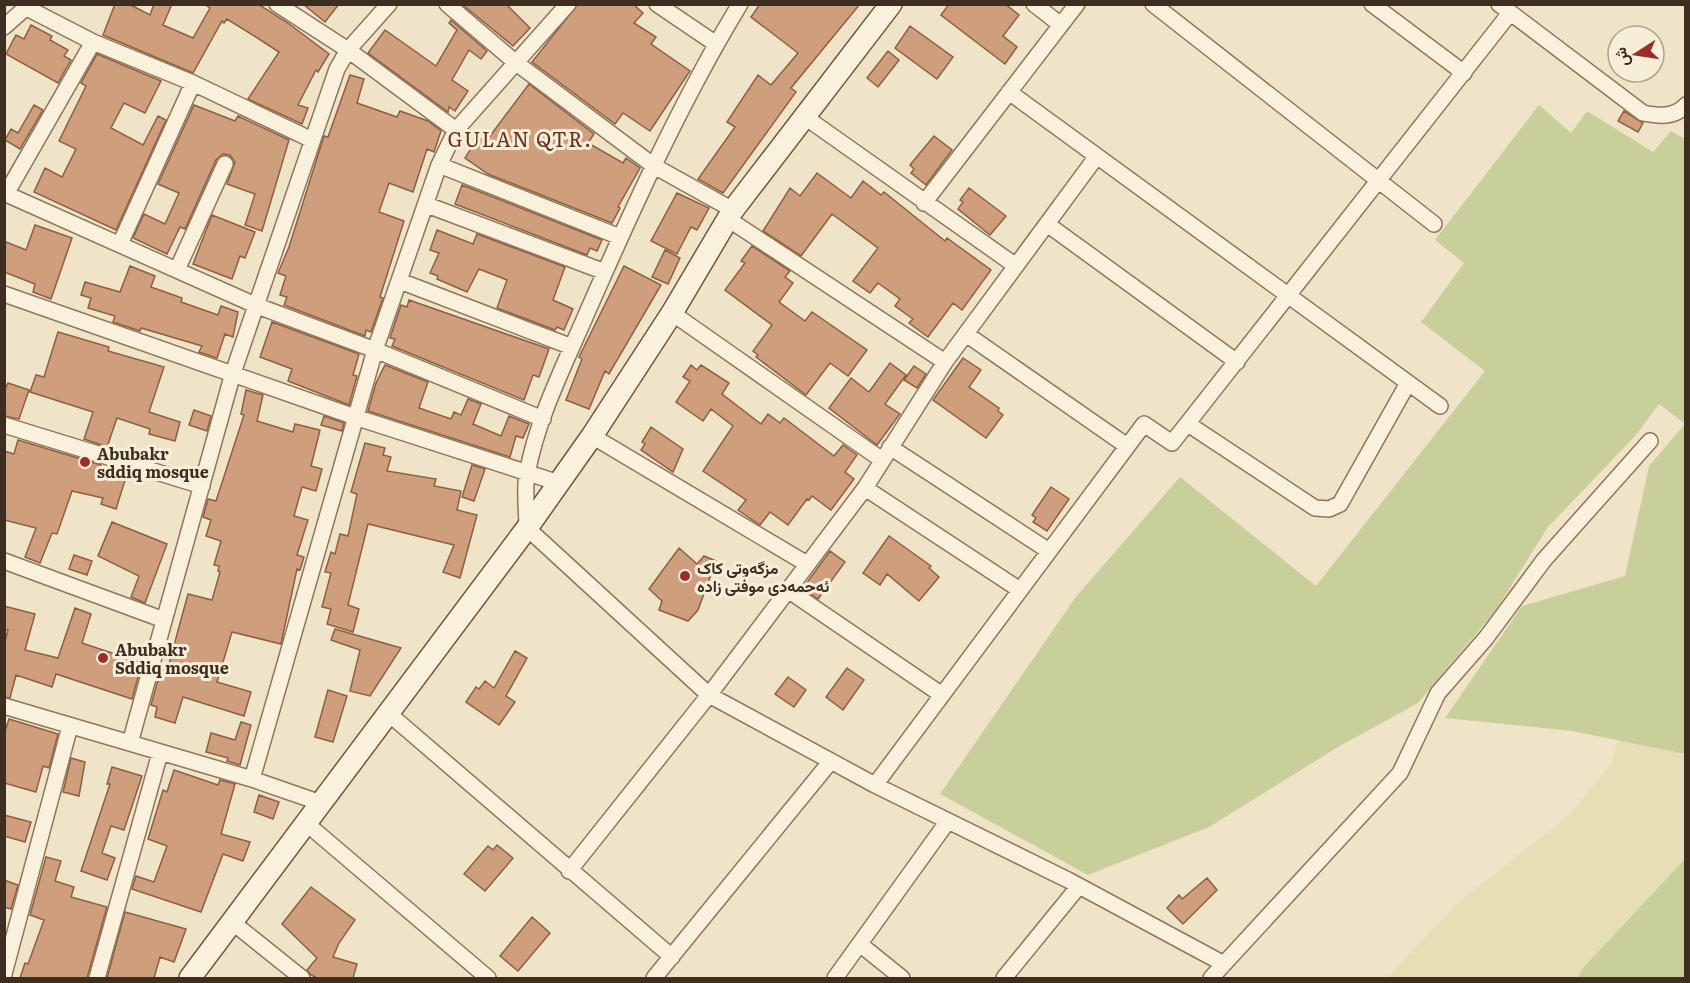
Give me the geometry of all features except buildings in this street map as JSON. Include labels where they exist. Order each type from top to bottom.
[{"type":"street","points":[[277,4],[348,50],[456,130]]},
{"type":"street","points":[[130,743],[233,372],[312,140],[337,69],[348,50],[389,4]]},
{"type":"street","points":[[447,4],[515,62],[654,166],[730,215],[945,362]]},
{"type":"street","points":[[252,779],[358,418],[375,350],[439,165],[456,130],[568,4]]},
{"type":"street","points":[[657,4],[716,44]]},
{"type":"street","points":[[740,4],[716,44],[654,166],[572,347],[543,419],[527,475],[527,528],[709,694],[875,785],[1079,886],[1224,964]]},
{"type":"street","points":[[190,978],[527,528],[592,436],[672,313],[730,215],[891,4]]},
{"type":"street","points":[[1034,4],[1061,25]]},
{"type":"street","points":[[924,203],[1077,4]]},
{"type":"street","points":[[1153,4],[1434,224]]},
{"type":"street","points":[[1372,4],[1464,73]]},
{"type":"street","points":[[4,27],[29,6],[93,42],[193,83],[312,140]]},
{"type":"street","points":[[875,785],[1144,424],[1172,443],[1464,73],[1505,9],[1643,113],[1660,117],[1680,111],[1686,105]]},
{"type":"street","points":[[93,42],[5,194],[255,305],[375,350],[543,419]]},
{"type":"street","points":[[120,244],[193,83]]},
{"type":"street","points":[[1009,92],[1440,406]]},
{"type":"street","points":[[805,117],[1016,266]]},
{"type":"street","points":[[569,871],[709,694],[865,488],[945,362],[1097,156]]},
{"type":"street","points":[[177,270],[225,164]]},
{"type":"street","points":[[439,165],[620,237]]},
{"type":"street","points":[[427,205],[605,272]]},
{"type":"street","points":[[1047,224],[1237,362]]},
{"type":"street","points":[[400,281],[572,347]]},
{"type":"street","points":[[4,294],[233,372],[358,418],[527,475],[559,483]]},
{"type":"street","points":[[672,313],[886,453],[1049,552]]},
{"type":"street","points":[[966,334],[1127,446]]},
{"type":"street","points":[[1188,424],[1315,508],[1329,509],[1340,504],[1408,383]]},
{"type":"street","points":[[4,425],[202,486]]},
{"type":"street","points":[[592,436],[807,564]]},
{"type":"street","points":[[1211,978],[1400,773],[1438,693],[1486,638],[1544,560],[1650,441]]},
{"type":"street","points":[[865,488],[1020,590]]},
{"type":"street","points":[[4,561],[164,620]]},
{"type":"street","points":[[788,590],[942,695]]},
{"type":"street","points":[[4,706],[252,779],[321,803]]},
{"type":"street","points":[[388,713],[569,871],[672,957]]},
{"type":"street","points":[[4,974],[70,726]]},
{"type":"street","points":[[97,978],[160,753]]},
{"type":"street","points":[[654,978],[831,761]]},
{"type":"street","points":[[835,978],[861,945],[948,821]]},
{"type":"street","points":[[307,824],[488,978]]},
{"type":"street","points":[[1004,978],[1079,886]]},
{"type":"street","points":[[232,922],[302,978]]},
{"type":"street","points":[[861,945],[902,978]]},
{"type":"shaded area","points":[[1618,741],[1685,754],[1685,859],[1582,969],[1578,978],[1387,978],[1456,904],[1568,816],[1611,763]]},
{"type":"green space","points":[[1539,105],[1571,133],[1587,111],[1653,152],[1671,131],[1685,139],[1685,424],[1659,404],[1636,435],[1548,527],[1496,610],[1418,703],[1338,747],[1209,827],[1088,875],[940,794],[1075,598],[1180,477],[1316,586],[1485,371],[1421,322],[1464,263],[1435,240]]},
{"type":"green space","points":[[1685,424],[1685,754],[1572,731],[1445,718],[1522,606],[1625,576],[1649,466]]},
{"type":"green space","points":[[1685,859],[1685,978],[1578,978],[1582,969]]},
{"type":"place","name":"Abubakr sddiq mosque","points":[[85,462]]},
{"type":"place","name":"مزگەوتی کاک ئەحمەدی موفتی زادە","points":[[685,576]]},
{"type":"place","name":"Abubakr Sddiq mosque","points":[[103,658]]},
{"type":"district","name":"GULAN QTR.","points":[[520,138]]}]
